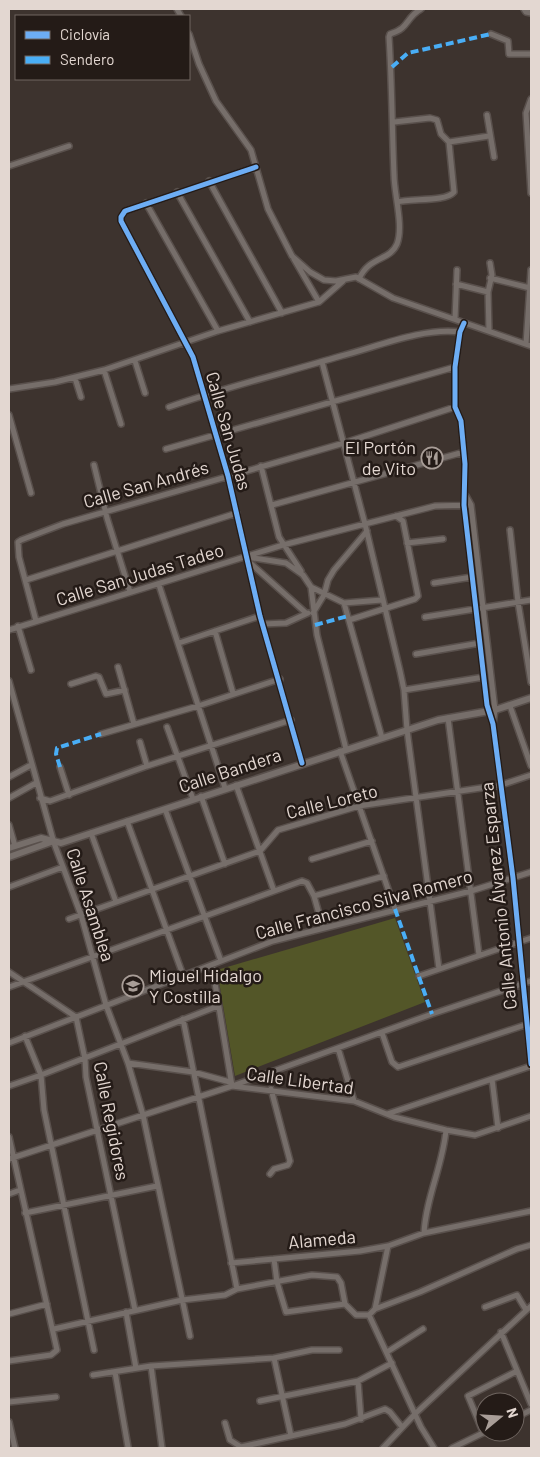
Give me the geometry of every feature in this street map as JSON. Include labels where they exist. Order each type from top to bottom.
[{"type":"street","points":[[359,279],[366,266],[388,254],[396,246],[398,235],[397,202],[394,177],[394,122],[389,36],[404,28],[411,17],[420,9]]},
{"type":"street","points":[[491,34],[508,41],[509,54],[531,54]]},
{"type":"street","points":[[190,37],[199,64],[216,101],[247,144],[268,209],[292,256],[319,302]]},
{"type":"street","points":[[530,99],[526,113],[531,167],[531,193]]},
{"type":"street","points":[[487,114],[489,136],[494,157]]},
{"type":"street","points":[[394,122],[434,118],[440,124],[441,134],[449,142],[454,184],[452,194],[442,198],[417,198],[397,202]]},
{"type":"street","points":[[449,142],[489,136]]},
{"type":"street","points":[[9,166],[69,146]]},
{"type":"street","points":[[218,331],[146,203],[256,167]]},
{"type":"street","points":[[209,182],[282,313]]},
{"type":"street","points":[[177,192],[250,322]]},
{"type":"street","name":"Calle San Judas","points":[[146,203],[126,211],[121,217],[121,221],[185,343],[190,349],[228,476],[260,616],[280,679],[302,763]]},
{"type":"street","points":[[292,256],[317,277],[330,281],[353,277],[393,298],[529,345],[531,270]]},
{"type":"street","points":[[488,331],[490,264]]},
{"type":"street","points":[[455,319],[457,270]]},
{"type":"street","points":[[490,278],[530,288]]},
{"type":"street","points":[[9,389],[75,378],[104,370],[135,361],[218,331],[319,302],[343,280]]},
{"type":"street","points":[[456,284],[488,292]]},
{"type":"street","name":"Calle Antonio Álvarez Esparza","points":[[464,323],[460,332],[455,367],[456,407],[461,421],[464,452],[466,496],[464,505],[472,577],[484,677],[492,711]]},
{"type":"street","points":[[169,407],[203,395],[432,332],[449,330],[460,332]]},
{"type":"street","points":[[135,361],[145,392]]},
{"type":"street","points":[[322,362],[366,524],[404,690],[407,730],[418,798],[439,969]]},
{"type":"street","points":[[166,449],[455,367]]},
{"type":"street","points":[[104,370],[121,424]]},
{"type":"street","points":[[75,378],[81,397]]},
{"type":"street","name":"Calle San Andrés","points":[[26,580],[18,557],[18,542],[64,524],[344,443],[456,407]]},
{"type":"street","points":[[9,415],[31,492]]},
{"type":"street","points":[[272,505],[464,452]]},
{"type":"street","points":[[94,465],[130,592]]},
{"type":"street","points":[[261,466],[279,537],[311,586],[324,595],[344,603],[382,600]]},
{"type":"street","name":"Calle Antonio Álvarez Esparza","points":[[466,496],[471,505],[483,608],[493,724],[513,878],[523,984],[529,1024],[531,1065]]},
{"type":"street","name":"Calle San Judas Tadeo","points":[[9,630],[36,620],[247,559],[284,545],[435,506],[471,505]]},
{"type":"street","points":[[36,620],[26,580],[237,513]]},
{"type":"street","points":[[403,521],[410,514]]},
{"type":"street","points":[[349,618],[384,609],[415,599],[418,596],[403,521],[396,516]]},
{"type":"street","points":[[510,530],[518,602],[531,682]]},
{"type":"street","points":[[313,613],[324,595],[328,580],[334,570],[367,531]]},
{"type":"street","points":[[407,544],[443,539]]},
{"type":"street","points":[[247,559],[279,561],[303,575]]},
{"type":"street","points":[[247,559],[306,612],[313,613]]},
{"type":"street","points":[[434,583],[472,577]]},
{"type":"street","points":[[159,585],[225,788]]},
{"type":"street","points":[[311,586],[313,613],[343,750],[359,806],[395,909]]},
{"type":"street","points":[[425,617],[531,600]]},
{"type":"street","points":[[344,603],[382,738]]},
{"type":"street","points":[[263,624],[286,623],[306,612]]},
{"type":"street","points":[[179,643],[260,616]]},
{"type":"street","points":[[18,626],[31,670]]},
{"type":"street","points":[[215,631],[233,693]]},
{"type":"street","points":[[416,654],[480,643]]},
{"type":"street","points":[[118,667],[134,724]]},
{"type":"street","points":[[71,684],[96,676],[99,677],[106,694],[125,690]]},
{"type":"street","points":[[404,690],[484,677]]},
{"type":"street","points":[[101,734],[198,706],[280,679]]},
{"type":"street","name":"Calle Asamblea","points":[[9,681],[53,842],[81,915],[106,1005],[119,1044],[128,1063],[143,1115],[190,1336]]},
{"type":"street","name":"Calle Bandera","points":[[53,842],[61,843],[236,784],[407,730],[448,718],[492,711],[531,698]]},
{"type":"street","points":[[510,706],[531,766]]},
{"type":"street","points":[[448,718],[479,955]]},
{"type":"street","points":[[40,798],[50,801],[147,766],[291,720]]},
{"type":"street","points":[[167,728],[193,799]]},
{"type":"street","points":[[140,742],[147,766]]},
{"type":"street","points":[[9,777],[31,765]]},
{"type":"street","points":[[60,767],[69,795]]},
{"type":"street","name":"Calle Loreto","points":[[69,919],[260,851],[278,830],[359,806],[501,785],[531,775]]},
{"type":"street","points":[[9,798],[36,783]]},
{"type":"street","points":[[236,784],[274,891]]},
{"type":"street","points":[[201,796],[225,864]]},
{"type":"street","points":[[165,809],[221,962]]},
{"type":"street","points":[[127,821],[183,975]]},
{"type":"street","points":[[9,825],[12,847],[41,838],[53,842]]},
{"type":"street","points":[[90,833],[116,902]]},
{"type":"street","points":[[312,859],[372,841]]},
{"type":"street","points":[[9,857],[53,842]]},
{"type":"street","points":[[9,887],[63,866]]},
{"type":"street","name":"Calle Francisco Silva Romero","points":[[9,1043],[273,941],[472,891],[531,872]]},
{"type":"street","points":[[314,896],[384,876]]},
{"type":"street","points":[[9,987],[304,881],[308,883],[314,896],[323,928]]},
{"type":"street","points":[[418,976],[531,938]]},
{"type":"street","points":[[212,965],[231,1084]]},
{"type":"street","points":[[9,972],[76,1017]]},
{"type":"street","points":[[128,1063],[193,1072],[231,1084],[531,981]]},
{"type":"street","points":[[9,1086],[85,1059],[218,1006]]},
{"type":"street","name":"Calle Regidores","points":[[76,1017],[85,1059],[86,1077],[135,1310]]},
{"type":"street","points":[[183,1019],[237,1289]]},
{"type":"street","points":[[382,1033],[392,1062],[398,1067],[529,1024]]},
{"type":"street","points":[[25,1036],[41,1075],[42,1098],[94,1350]]},
{"type":"street","points":[[338,1048],[354,1101]]},
{"type":"street","points":[[387,1114],[531,1065]]},
{"type":"street","points":[[492,1078],[498,1128]]},
{"type":"street","name":"Calle Libertad","points":[[11,1158],[231,1084],[354,1101],[387,1114],[446,1130],[475,1135],[531,1116]]},
{"type":"street","points":[[270,1174],[274,1169],[288,1165],[290,1161],[271,1089]]},
{"type":"street","points":[[424,1233],[446,1130]]},
{"type":"street","points":[[9,1137],[11,1158],[54,1329],[56,1347],[54,1354],[9,1361]]},
{"type":"street","points":[[25,1213],[158,1186]]},
{"type":"street","points":[[9,1194],[20,1190]]},
{"type":"street","name":"Alameda","points":[[344,1304],[286,1312],[277,1282],[274,1259],[360,1251],[388,1246],[424,1233],[531,1211]]},
{"type":"street","points":[[54,1329],[182,1300],[226,1295],[237,1289],[312,1275],[334,1276],[341,1283],[344,1304],[356,1314],[369,1315],[375,1309],[517,1249],[531,1245]]},
{"type":"street","points":[[375,1309],[388,1246]]},
{"type":"street","points":[[231,1263],[274,1259]]},
{"type":"street","points":[[485,1307],[517,1295],[526,1310]]},
{"type":"street","points":[[9,1314],[47,1304]]},
{"type":"street","points":[[383,1448],[416,1413],[531,1306]]},
{"type":"street","points":[[126,1312],[136,1368]]},
{"type":"street","points":[[369,1315],[421,1427],[434,1448]]},
{"type":"street","points":[[387,1352],[423,1329]]},
{"type":"street","points":[[502,1332],[531,1404]]},
{"type":"street","points":[[93,1376],[151,1366],[274,1358],[312,1350],[339,1350]]},
{"type":"street","points":[[274,1358],[291,1436]]},
{"type":"street","points":[[260,1401],[358,1381],[392,1363]]},
{"type":"street","points":[[151,1366],[162,1448]]},
{"type":"street","points":[[476,1392],[517,1371]]},
{"type":"street","points":[[115,1372],[128,1446]]},
{"type":"street","points":[[358,1381],[361,1419]]},
{"type":"street","points":[[475,1392],[468,1396],[475,1412]]},
{"type":"street","points":[[9,1402],[56,1397]]},
{"type":"street","points":[[225,1423],[228,1437],[235,1445],[244,1447],[260,1446],[291,1436],[361,1419],[387,1410],[402,1427]]},
{"type":"street","points":[[9,1422],[15,1448]]},
{"type":"street","points":[[452,1448],[475,1436]]},
{"type":"green space","points":[[395,918],[425,1002],[235,1076],[217,970]]},
{"type":"marked path","points":[[392,67],[408,53],[491,34]]},
{"type":"marked path","points":[[315,625],[348,616]]},
{"type":"marked path","points":[[60,767],[56,754],[57,748],[101,734]]},
{"type":"marked path","points":[[395,909],[432,1014]]},
{"type":"cycle path","points":[[256,167],[125,211],[121,221],[193,357],[228,476],[260,616],[302,763]]},
{"type":"cycle path","points":[[464,323],[460,332],[455,367],[455,407],[461,421],[465,464],[464,505],[487,705],[493,724],[513,878],[531,1064]]},
{"type":"place","name":"El Portón de Vito","points":[[432,458]]},
{"type":"place","name":"Miguel Hidalgo Y Costilla","points":[[133,986]]}]
